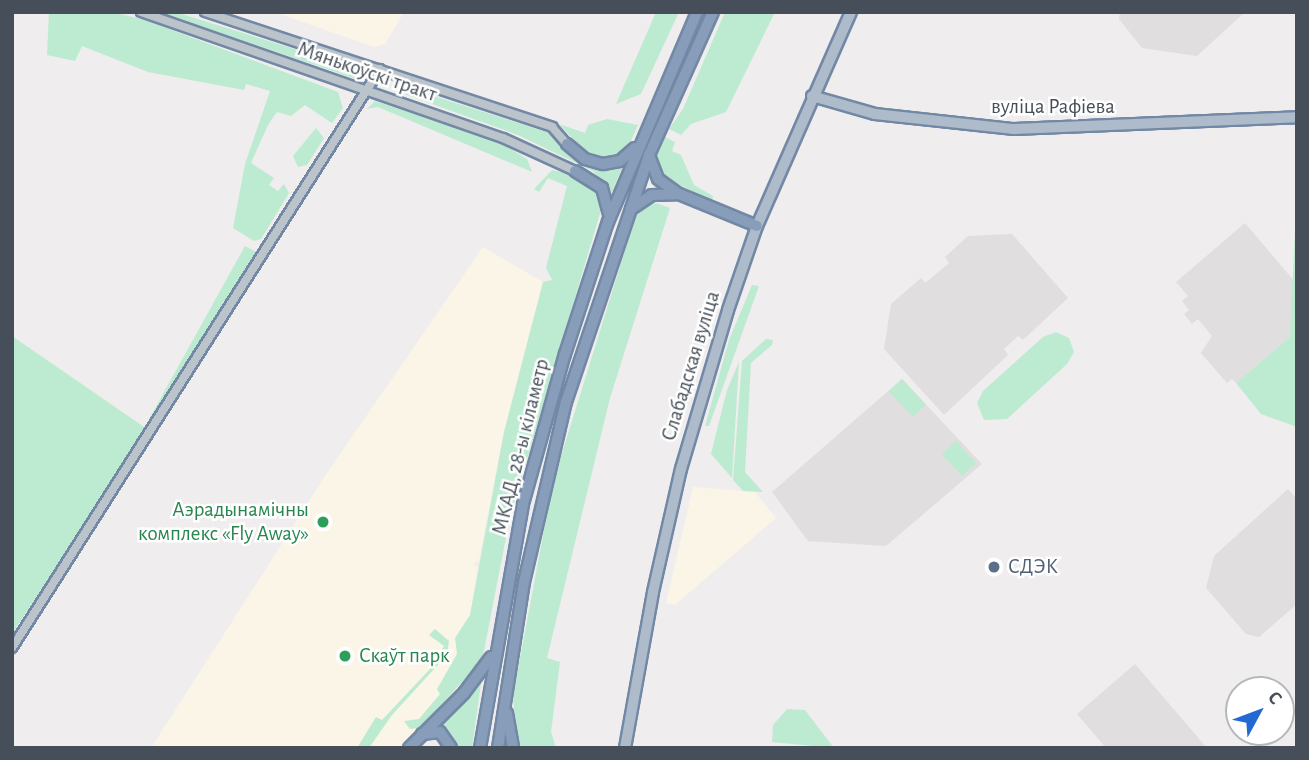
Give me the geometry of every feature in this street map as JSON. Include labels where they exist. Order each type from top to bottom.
[{"type":"highway","name":"МКАД, 28-ы кіламетр","points":[[480,748],[496,645],[523,504],[608,222],[639,143],[697,12]]},
{"type":"highway","name":"МКАД, 28-ы кіламетр","points":[[498,748],[505,694],[553,454],[649,155],[713,12]]},
{"type":"highway","points":[[568,144],[585,159],[603,164],[620,161],[639,143]]},
{"type":"highway","points":[[649,155],[658,179],[679,194],[757,226]]},
{"type":"highway","points":[[575,171],[602,188],[609,203],[608,222]]},
{"type":"highway","points":[[629,211],[652,195],[679,194]]},
{"type":"highway","points":[[409,748],[483,671],[496,645]]},
{"type":"highway","points":[[505,694],[513,748]]},
{"type":"highway","points":[[422,734],[440,732],[451,748]]},
{"type":"main road","name":"Слабадская вуліца","points":[[625,748],[653,592],[685,455],[757,226],[851,12]]},
{"type":"main road","name":"вуліца Рафіева","points":[[812,96],[875,114],[1014,129],[1297,117]]},
{"type":"street","name":"Мянькоўскі тракт","points":[[205,12],[552,127],[568,144]]},
{"type":"street","name":"Мянькоўскі тракт","points":[[144,13],[503,138],[575,171]]},
{"type":"street","points":[[12,648],[380,69]]},
{"type":"shaded area","points":[[274,12],[404,12],[385,44],[374,47]]},
{"type":"shaded area","points":[[1120,12],[1245,12],[1197,56],[1142,48],[1119,19]]},
{"type":"shaded area","points":[[1245,223],[1295,282],[1290,337],[1236,383],[1232,379],[1227,383],[1201,353],[1212,336],[1198,319],[1192,324],[1184,314],[1189,310],[1182,301],[1188,296],[1176,282]]},
{"type":"shaded area","points":[[1012,234],[1068,298],[1023,340],[1018,336],[1004,349],[1008,355],[944,415],[884,349],[891,304],[921,278],[925,283],[949,263],[945,257],[968,236]]},
{"type":"shaded area","points":[[483,247],[543,282],[504,432],[479,561],[473,564],[478,567],[458,689],[398,748],[151,748],[329,470]]},
{"type":"shaded area","points":[[902,379],[982,464],[886,546],[808,541],[772,492]]},
{"type":"shaded area","points":[[693,487],[755,492],[776,518],[675,605],[666,603]]},
{"type":"shaded area","points":[[1288,489],[1297,499],[1297,604],[1259,637],[1246,634],[1206,588],[1214,556]]},
{"type":"shaded area","points":[[1135,664],[1207,748],[1106,748],[1077,714]]},
{"type":"green space","points":[[49,12],[112,12],[145,20],[338,92],[343,108],[332,123],[305,105],[291,116],[277,112],[268,125],[251,163],[274,178],[269,185],[278,191],[284,184],[289,193],[261,239],[254,241],[233,228],[245,164],[270,91],[246,84],[244,90],[148,72],[82,46],[75,61],[47,55]]},
{"type":"green space","points":[[175,12],[362,70],[364,77],[359,80],[162,13]]},
{"type":"green space","points":[[656,12],[679,12],[641,94],[616,104]]},
{"type":"green space","points":[[725,12],[775,12],[726,112],[691,124],[681,135],[669,129],[683,109]]},
{"type":"green space","points":[[399,85],[550,133],[588,166],[623,166],[612,192],[593,171],[518,135],[396,91]]},
{"type":"green space","points":[[375,101],[497,141],[527,159],[532,172],[378,107],[367,109]]},
{"type":"green space","points":[[607,119],[638,125],[627,150],[609,160],[589,156],[559,124],[585,133],[588,125]]},
{"type":"green space","points":[[316,128],[324,138],[307,165],[298,167],[293,156]]},
{"type":"green space","points":[[665,137],[675,142],[672,151],[681,155],[694,185],[713,196],[712,201],[661,176],[655,160]]},
{"type":"green space","points":[[552,170],[574,175],[595,188],[601,210],[510,517],[482,661],[419,728],[410,729],[404,721],[419,719],[440,694],[437,689],[457,654],[455,638],[470,615],[504,432],[543,282],[552,280],[546,268],[567,186],[548,178],[539,192],[534,189]]},
{"type":"green space","points":[[1297,187],[1297,427],[1261,414],[1236,383],[1290,337]]},
{"type":"green space","points":[[656,203],[670,208],[610,398],[547,658],[560,662],[551,732],[556,748],[517,748],[513,696],[553,482],[636,215],[643,206]]},
{"type":"green space","points":[[245,246],[256,252],[160,426],[149,420]]},
{"type":"green space","points":[[752,285],[759,286],[709,426],[705,426],[729,340]]},
{"type":"green space","points":[[1056,332],[1069,338],[1074,352],[1067,364],[1007,419],[984,420],[977,403],[983,391],[1043,337]]},
{"type":"green space","points":[[12,336],[147,429],[12,634]]},
{"type":"green space","points":[[766,339],[773,340],[772,345],[751,363],[745,472],[763,492],[743,491],[733,480],[742,361]]},
{"type":"green space","points":[[739,362],[732,478],[711,454],[727,390]]},
{"type":"green space","points":[[902,379],[926,405],[913,417],[889,391]]},
{"type":"green space","points":[[956,441],[976,463],[962,476],[942,454]]},
{"type":"green space","points":[[435,629],[449,641],[447,655],[392,715],[369,748],[357,748],[376,717],[382,720],[429,670],[444,646],[429,635]]},
{"type":"green space","points":[[482,676],[472,748],[455,748],[448,731],[436,727]]},
{"type":"green space","points":[[787,709],[805,710],[834,748],[772,742],[773,725]]},
{"type":"place","name":"Аэрадынамічны комплекс «Fly Away»","points":[[323,522]]},
{"type":"place","name":"СДЭК","points":[[994,567]]},
{"type":"place","name":"Скаўт парк","points":[[345,656]]}]
